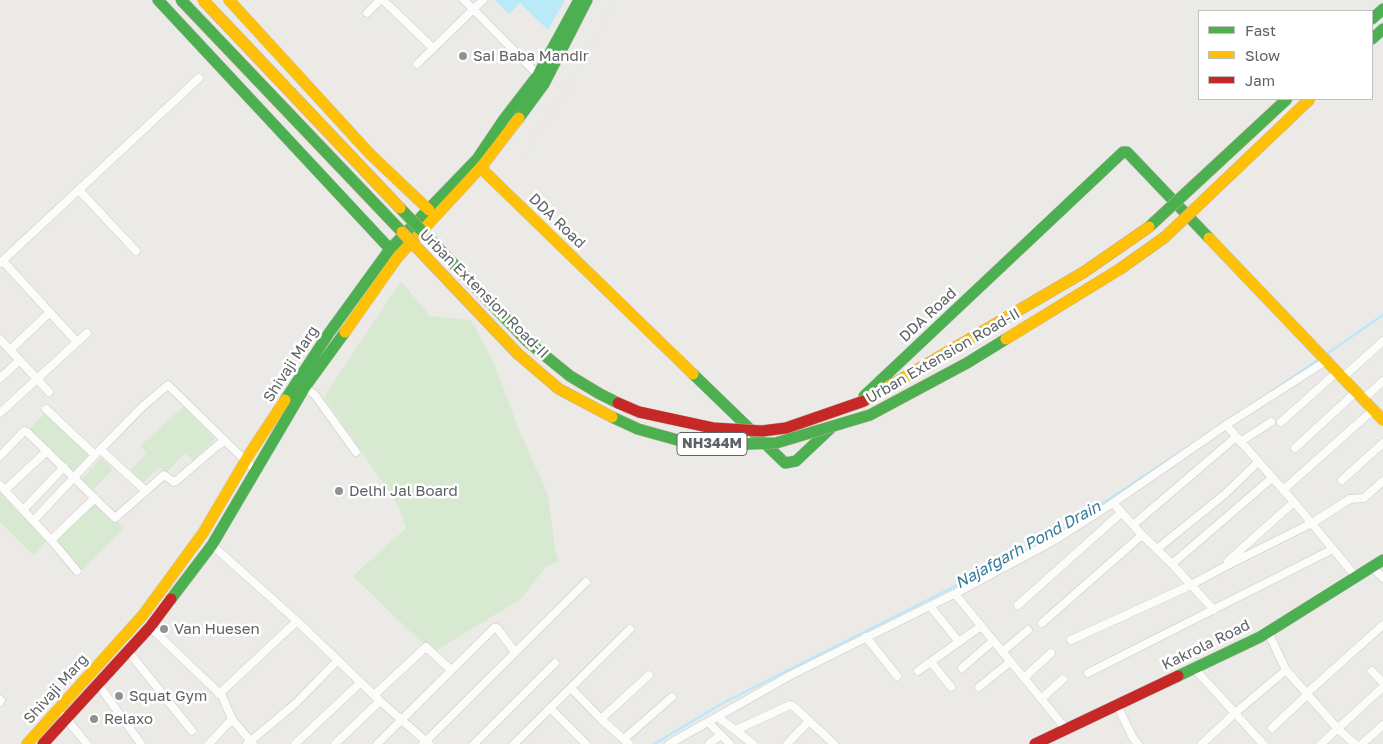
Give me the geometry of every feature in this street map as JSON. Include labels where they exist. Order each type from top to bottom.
[{"type":"main road","points":[[158,0],[390,250]]},
{"type":"main road","name":"Urban Extension Road-II","points":[[181,0],[512,348],[559,389],[598,411],[638,429],[681,441],[721,445],[776,443],[870,415],[967,363],[1120,269],[1165,237],[1309,100]]},
{"type":"main road","name":"Urban Extension Road-II","points":[[203,0],[527,341],[570,376],[600,394],[639,412],[713,428],[762,431],[786,428],[863,402],[896,384],[1084,272],[1156,222],[1286,100]]},
{"type":"main road","points":[[229,0],[255,26],[370,154],[429,210]]},
{"type":"main road","name":"Shivaji Marg","points":[[27,744],[143,615],[203,533],[245,461],[329,332],[390,250],[477,159],[504,119],[538,75],[579,0]]},
{"type":"main road","name":"Shivaji Marg","points":[[43,744],[150,627],[212,545],[305,388],[397,258],[483,168],[514,126],[544,84],[587,0]]},
{"type":"main road","points":[[1373,18],[1383,9]]},
{"type":"main road","points":[[1373,38],[1383,28]]},
{"type":"main road","name":"DDA Road","points":[[483,168],[786,462],[796,461],[1123,152],[1127,152],[1383,420]]},
{"type":"main road","name":"Kakrola Road","points":[[1035,744],[1268,632],[1383,560]]},
{"type":"street","points":[[367,14],[382,0],[433,48]]},
{"type":"street","points":[[464,0],[538,75]]},
{"type":"street","points":[[417,64],[483,0]]},
{"type":"street","points":[[77,342],[1,262],[199,78]]},
{"type":"street","points":[[79,190],[136,251]]},
{"type":"street","points":[[10,350],[50,312]]},
{"type":"street","points":[[0,413],[87,333]]},
{"type":"street","points":[[0,339],[50,392]]},
{"type":"street","points":[[1281,422],[1383,341]]},
{"type":"street","points":[[669,744],[791,675],[955,594],[1038,550],[1113,503],[1322,357]]},
{"type":"street","points":[[0,378],[19,361]]},
{"type":"street","points":[[1295,448],[1360,396],[1383,381]]},
{"type":"street","points":[[33,521],[73,477],[142,407],[168,384],[255,470]]},
{"type":"street","points":[[305,388],[315,395],[356,452]]},
{"type":"street","points":[[46,409],[146,491]]},
{"type":"street","points":[[1283,490],[1373,410]]},
{"type":"street","points":[[1133,525],[1238,439],[1272,422]]},
{"type":"street","points":[[1226,425],[1312,523],[1357,578]]},
{"type":"street","points":[[0,456],[26,431],[115,518],[164,475],[174,482],[176,481],[225,441]]},
{"type":"street","points":[[1342,480],[1383,443]]},
{"type":"street","points":[[47,451],[3,488],[77,571]]},
{"type":"street","points":[[1157,549],[1225,494],[1258,462]]},
{"type":"street","points":[[23,510],[64,467]]},
{"type":"street","points":[[1172,564],[1272,478]]},
{"type":"street","points":[[1071,640],[1191,585],[1312,523],[1350,499],[1364,498],[1383,481]]},
{"type":"street","points":[[51,540],[95,498]]},
{"type":"street","points":[[1217,571],[1294,502]]},
{"type":"street","points":[[1113,503],[1214,610]]},
{"type":"street","points":[[1018,606],[1121,513]]},
{"type":"street","points":[[1042,622],[1142,535]]},
{"type":"street","points":[[212,545],[297,621],[360,683],[426,743],[586,582]]},
{"type":"street","points":[[1088,673],[1334,550]]},
{"type":"street","points":[[1372,567],[1383,578]]},
{"type":"street","points":[[955,594],[1066,729]]},
{"type":"street","points":[[930,606],[959,642]]},
{"type":"street","points":[[219,694],[297,621]]},
{"type":"street","points":[[1272,728],[1383,625]]},
{"type":"street","points":[[918,671],[981,626]]},
{"type":"street","points":[[150,627],[219,694],[228,707],[232,719],[250,743],[291,707],[337,661]]},
{"type":"street","points":[[377,744],[495,627],[515,652]]},
{"type":"street","points":[[514,744],[630,629]]},
{"type":"street","points":[[1002,652],[1028,630]]},
{"type":"street","points":[[1268,632],[1286,670],[1338,729],[1355,744]]},
{"type":"street","points":[[866,637],[897,676]]},
{"type":"street","points":[[962,668],[993,641]]},
{"type":"street","points":[[334,744],[426,647],[451,670]]},
{"type":"street","points":[[128,651],[192,731]]},
{"type":"street","points":[[1024,678],[1051,653]]},
{"type":"street","points":[[931,662],[951,687]]},
{"type":"street","points":[[979,687],[1010,662]]},
{"type":"street","points":[[474,744],[556,663]]},
{"type":"street","points":[[1194,668],[1264,744]]},
{"type":"street","points":[[1202,744],[1286,670]]},
{"type":"street","points":[[1372,672],[1383,683]]},
{"type":"street","points":[[602,719],[649,675]]},
{"type":"street","points":[[1041,699],[1063,679]]},
{"type":"street","points":[[294,744],[360,683]]},
{"type":"street","points":[[98,684],[141,744]]},
{"type":"street","points":[[1321,744],[1383,687]]},
{"type":"street","points":[[572,688],[626,742],[672,697]]},
{"type":"street","points":[[736,730],[790,705],[834,744]]},
{"type":"street","points":[[1117,705],[1133,738],[1138,744]]},
{"type":"street","points":[[550,708],[586,744]]},
{"type":"street","points":[[57,710],[67,718],[87,744]]},
{"type":"street","points":[[718,717],[753,744]]},
{"type":"street","points":[[210,744],[232,719]]},
{"type":"street","points":[[787,744],[809,721]]},
{"type":"street","points":[[708,722],[730,744]]},
{"type":"street","points":[[1362,744],[1383,725]]},
{"type":"street","points":[[709,744],[721,735]]},
{"type":"green space","points":[[401,281],[430,316],[471,320],[495,366],[519,430],[548,495],[555,549],[559,562],[546,566],[521,599],[435,651],[421,642],[353,576],[406,528],[398,505],[324,397]]},
{"type":"green space","points":[[184,406],[215,439],[193,461],[185,453],[166,473],[160,467],[141,484],[129,472],[147,453],[140,446]]},
{"type":"green space","points":[[45,413],[90,455],[72,473],[28,430]]},
{"type":"green space","points":[[101,458],[113,469],[93,490],[82,479]]},
{"type":"green space","points":[[0,489],[47,540],[34,556],[0,522]]},
{"type":"green space","points":[[92,500],[124,528],[79,573],[48,542]]},
{"type":"water","points":[[494,0],[565,0],[548,30],[520,3],[509,14]]},
{"type":"waterway","name":"Najafgarh Pond Drain","points":[[1325,355],[1383,315]]},
{"type":"waterway","name":"Najafgarh Pond Drain","points":[[1271,392],[1321,358]]},
{"type":"waterway","name":"Najafgarh Pond Drain","points":[[654,744],[723,703],[995,566],[1085,515],[1194,443]]},
{"type":"railway","points":[[521,159],[584,63],[614,0]]},
{"type":"traffic: fast","points":[[158,0],[390,249]]},
{"type":"traffic: fast","points":[[181,0],[402,232]]},
{"type":"traffic: fast","points":[[285,400],[329,333],[390,249],[477,159],[504,119],[538,75],[579,0]]},
{"type":"traffic: fast","points":[[519,118],[544,84],[587,0]]},
{"type":"traffic: fast","points":[[1373,18],[1383,9]]},
{"type":"traffic: fast","points":[[1373,38],[1383,29]]},
{"type":"traffic: fast","points":[[1149,227],[1286,100]]},
{"type":"traffic: fast","points":[[864,396],[1123,152],[1127,152],[1209,238]]},
{"type":"traffic: fast","points":[[400,208],[527,341],[570,376],[618,403]]},
{"type":"traffic: fast","points":[[171,599],[212,545],[305,387],[345,332]]},
{"type":"traffic: fast","points":[[612,417],[638,429],[681,441],[721,445],[776,443],[870,415],[967,363],[1006,339]]},
{"type":"traffic: fast","points":[[693,374],[785,463],[796,461],[831,428]]},
{"type":"traffic: fast","points":[[1178,676],[1260,637],[1383,560]]},
{"type":"traffic: slow","points":[[203,0],[400,208]]},
{"type":"traffic: slow","points":[[229,0],[370,154],[429,210]]},
{"type":"traffic: slow","points":[[1006,339],[1120,269],[1165,237],[1309,100]]},
{"type":"traffic: slow","points":[[345,332],[397,258],[482,166],[519,118]]},
{"type":"traffic: slow","points":[[482,166],[485,172],[693,374]]},
{"type":"traffic: slow","points":[[864,401],[1084,272],[1149,227]]},
{"type":"traffic: slow","points":[[402,232],[518,354],[559,389],[612,417]]},
{"type":"traffic: slow","points":[[1209,238],[1383,420]]},
{"type":"traffic: slow","points":[[27,744],[143,615],[203,533],[250,453],[285,400]]},
{"type":"traffic: jam","points":[[618,403],[639,412],[713,428],[762,431],[786,428],[864,401]]},
{"type":"traffic: jam","points":[[43,744],[150,627],[171,599]]},
{"type":"traffic: jam","points":[[1035,744],[1178,676]]},
{"type":"place","name":"Sai Baba Mandir","points":[[463,56]]},
{"type":"place","name":"Delhi Jal Board","points":[[339,491]]},
{"type":"place","name":"Van Huesen","points":[[164,629]]},
{"type":"place","name":"Squat Gym","points":[[119,696]]},
{"type":"place","name":"Relaxo","points":[[94,719]]}]
